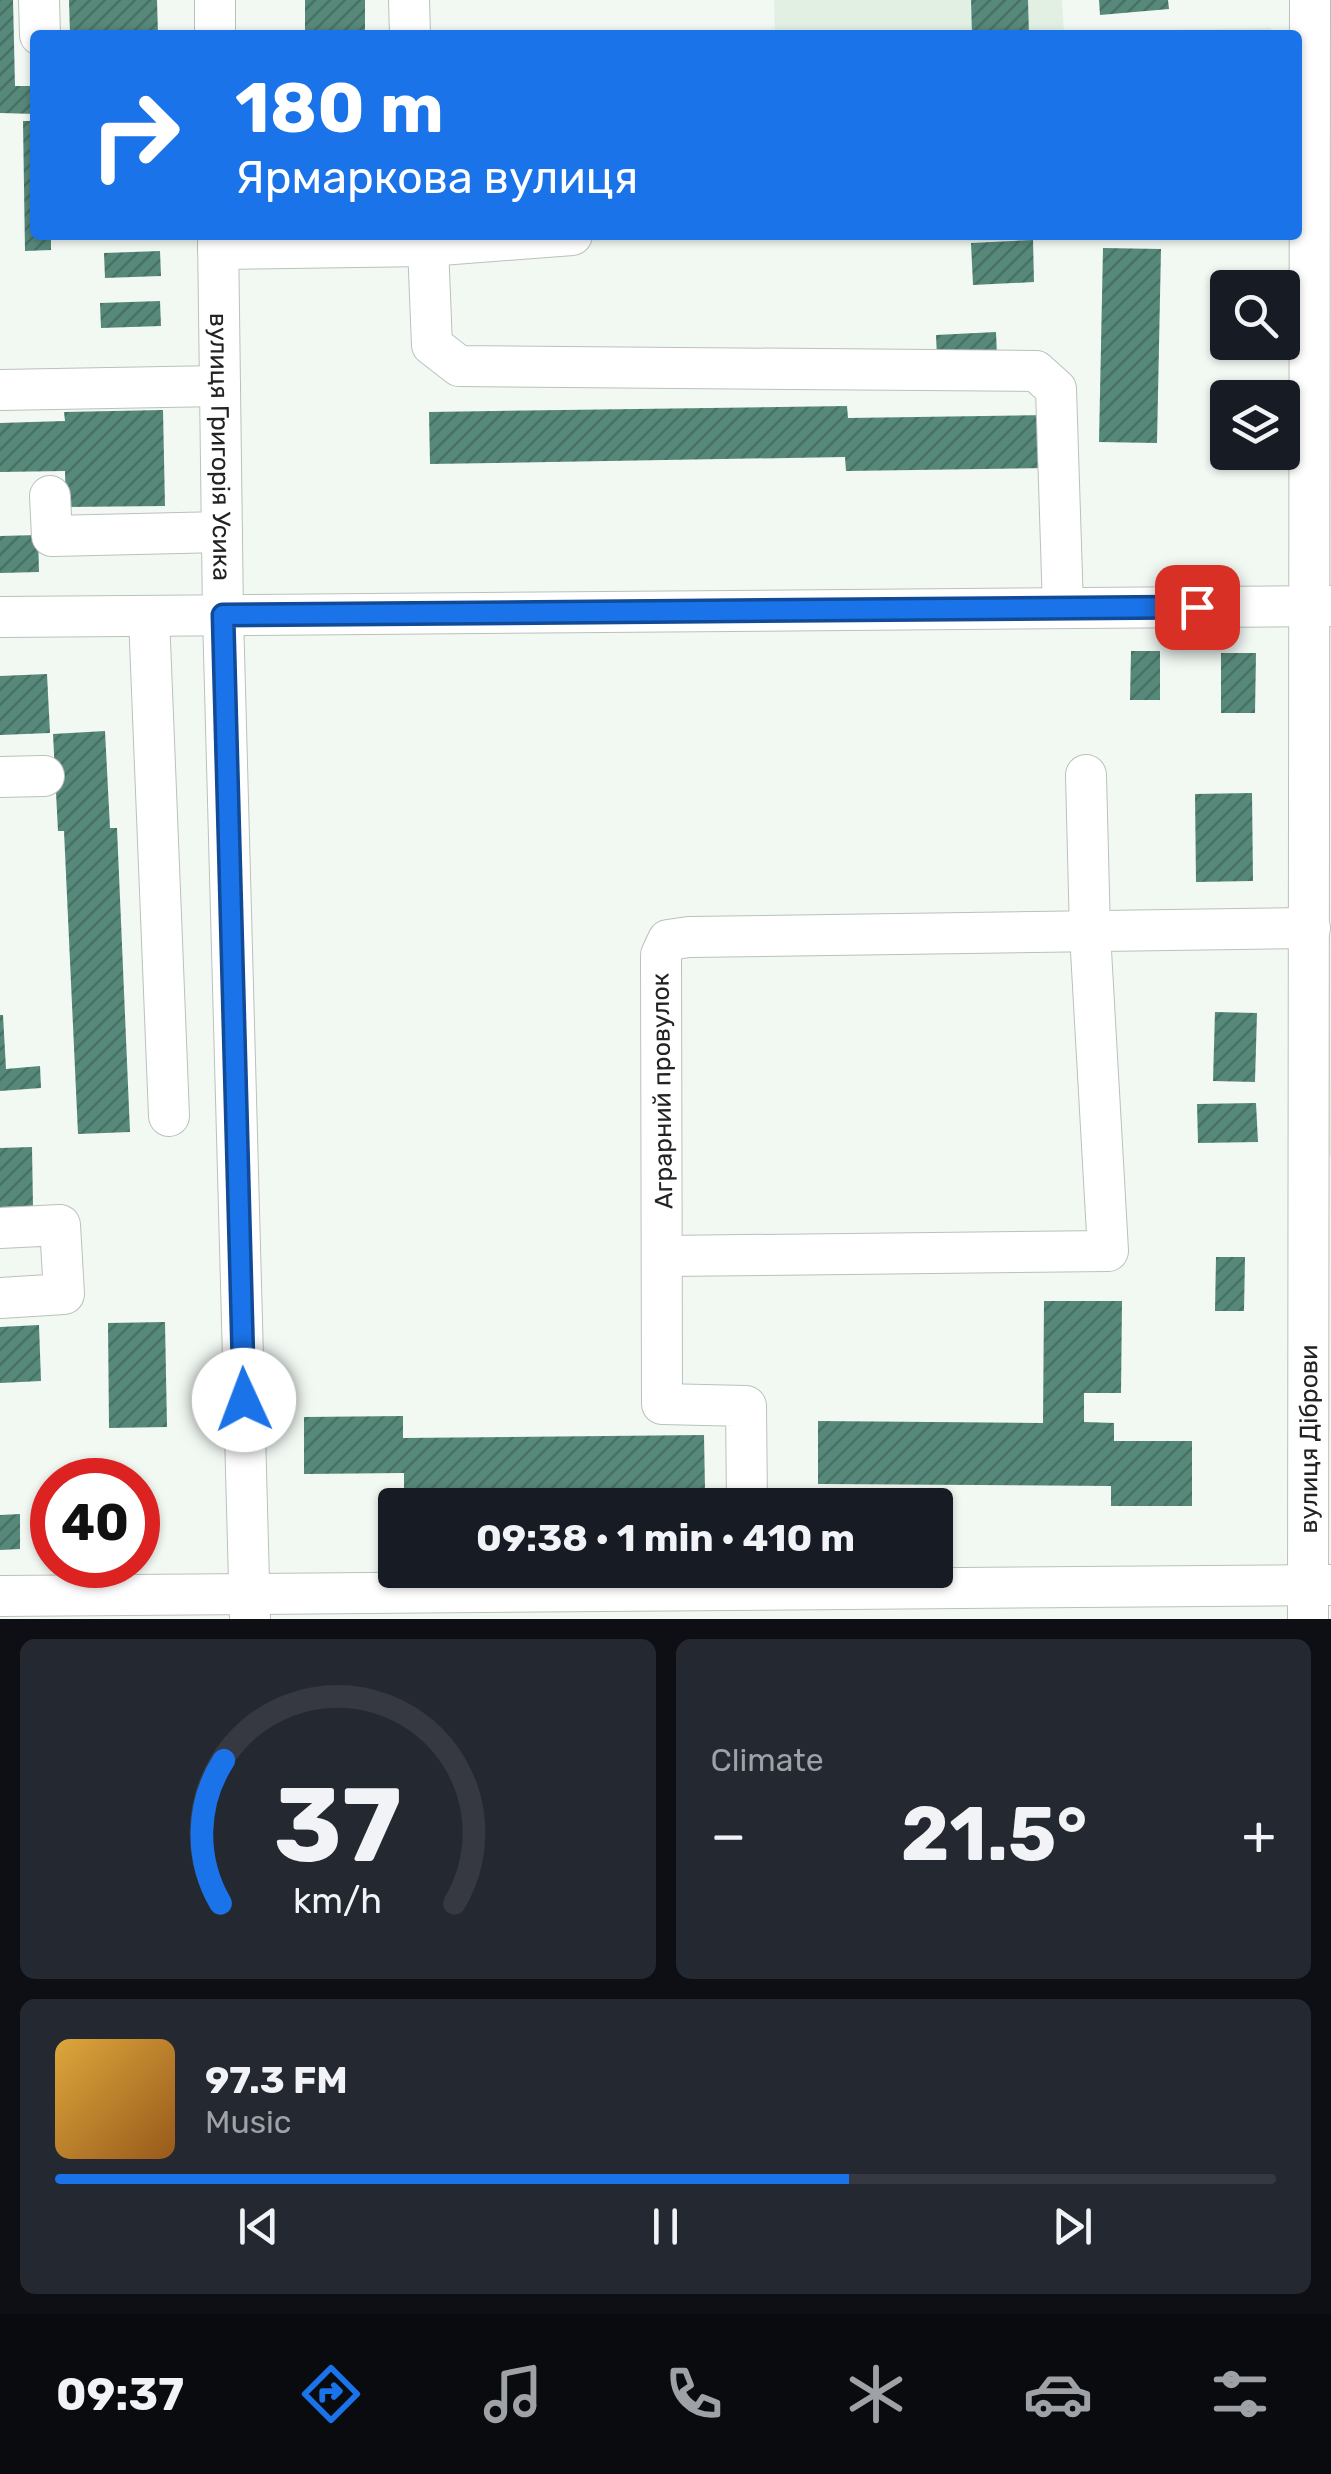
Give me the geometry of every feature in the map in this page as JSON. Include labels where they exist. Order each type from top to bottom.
[{"type":"street","points":[[39,0],[40,30]]},
{"type":"street","points":[[215,0],[215,30]]},
{"type":"street","points":[[410,0],[410,30]]},
{"type":"street","name":"вулиця Діброви","points":[[1310,0],[1306,56],[1321,606],[1310,928],[1315,1596]]},
{"type":"street","points":[[218,242],[462,240]]},
{"type":"street","name":"вулиця Григорія Усика","points":[[218,242],[223,615],[249,1606]]},
{"type":"street","points":[[418,242],[432,345],[459,366],[1036,371],[1056,389],[1063,608]]},
{"type":"street","points":[[0,390],[220,386]]},
{"type":"street","points":[[50,496],[52,536],[222,532]]},
{"type":"street","points":[[0,617],[1321,606]]},
{"type":"street","points":[[149,616],[170,1116]]},
{"type":"street","points":[[664,1256],[1108,1251],[1090,933],[1086,775]]},
{"type":"street","points":[[0,778],[44,776]]},
{"type":"street","name":"Аграрний провулок","points":[[746,1488],[746,1406],[662,1404],[661,955],[668,940],[689,936],[1310,928]]},
{"type":"street","points":[[0,1228],[60,1225],[64,1294],[0,1298]]},
{"type":"street","points":[[953,1586],[1315,1596]]},
{"type":"street","points":[[0,1596],[249,1606],[608,1588]]},
{"type":"shaded area","points":[[774,0],[1062,0],[1064,30],[775,30]]},
{"type":"shaded area","points":[[1271,28],[1271,30],[1168,30]]},
{"type":"shaded area","points":[[1329,807],[1331,1156],[1327,1156]]},
{"type":"building","points":[[0,0],[13,0],[15,86],[30,86],[30,114],[0,113]]},
{"type":"building","points":[[69,0],[157,0],[158,30],[70,30]]},
{"type":"building","points":[[305,0],[365,0],[365,30],[305,30]]},
{"type":"building","points":[[971,0],[1028,0],[1029,30],[972,30]]},
{"type":"building","points":[[1099,0],[1168,0],[1169,9],[1100,15]]},
{"type":"building","points":[[23,121],[30,121],[30,240],[51,240],[51,250],[25,251]]},
{"type":"building","points":[[1033,240],[1034,282],[973,285],[971,243]]},
{"type":"building","points":[[1103,248],[1161,249],[1157,443],[1099,442]]},
{"type":"building","points":[[160,251],[161,276],[105,278],[104,253]]},
{"type":"building","points":[[160,301],[161,326],[101,328],[100,303]]},
{"type":"building","points":[[996,332],[997,356],[937,358],[936,335]]},
{"type":"building","points":[[847,406],[848,418],[1048,415],[1048,468],[846,471],[845,457],[430,464],[429,412]]},
{"type":"building","points":[[163,410],[165,506],[66,507],[65,471],[0,472],[0,423],[65,421],[64,412]]},
{"type":"building","points":[[38,535],[39,572],[0,573],[0,536]]},
{"type":"building","points":[[1131,651],[1160,651],[1160,700],[1130,700]]},
{"type":"building","points":[[1221,653],[1256,653],[1255,713],[1221,713]]},
{"type":"building","points":[[47,674],[50,733],[0,735],[0,676]]},
{"type":"building","points":[[105,731],[110,828],[117,828],[130,1132],[78,1134],[64,831],[58,831],[53,734]]},
{"type":"building","points":[[1252,793],[1253,881],[1196,882],[1195,794]]},
{"type":"building","points":[[1215,1012],[1257,1013],[1255,1082],[1213,1081]]},
{"type":"building","points":[[0,1015],[6,1069],[40,1066],[41,1088],[0,1091]]},
{"type":"building","points":[[1256,1103],[1258,1142],[1198,1143],[1197,1104]]},
{"type":"building","points":[[32,1147],[33,1206],[0,1207],[0,1148]]},
{"type":"building","points":[[1216,1257],[1245,1257],[1244,1311],[1215,1311]]},
{"type":"building","points":[[1044,1301],[1122,1301],[1121,1393],[1084,1393],[1084,1422],[1114,1423],[1114,1441],[1192,1441],[1192,1506],[1111,1506],[1111,1486],[818,1484],[818,1421],[1043,1423]]},
{"type":"building","points":[[165,1322],[167,1427],[109,1428],[108,1323]]},
{"type":"building","points":[[39,1325],[41,1381],[0,1383],[0,1327]]},
{"type":"building","points":[[403,1416],[403,1438],[704,1435],[705,1488],[404,1488],[404,1473],[304,1474],[304,1417]]},
{"type":"building","points":[[20,1514],[20,1549],[0,1550],[0,1515]]},
{"type":"route","points":[[244,1400],[223,615],[1197,607]]}]
